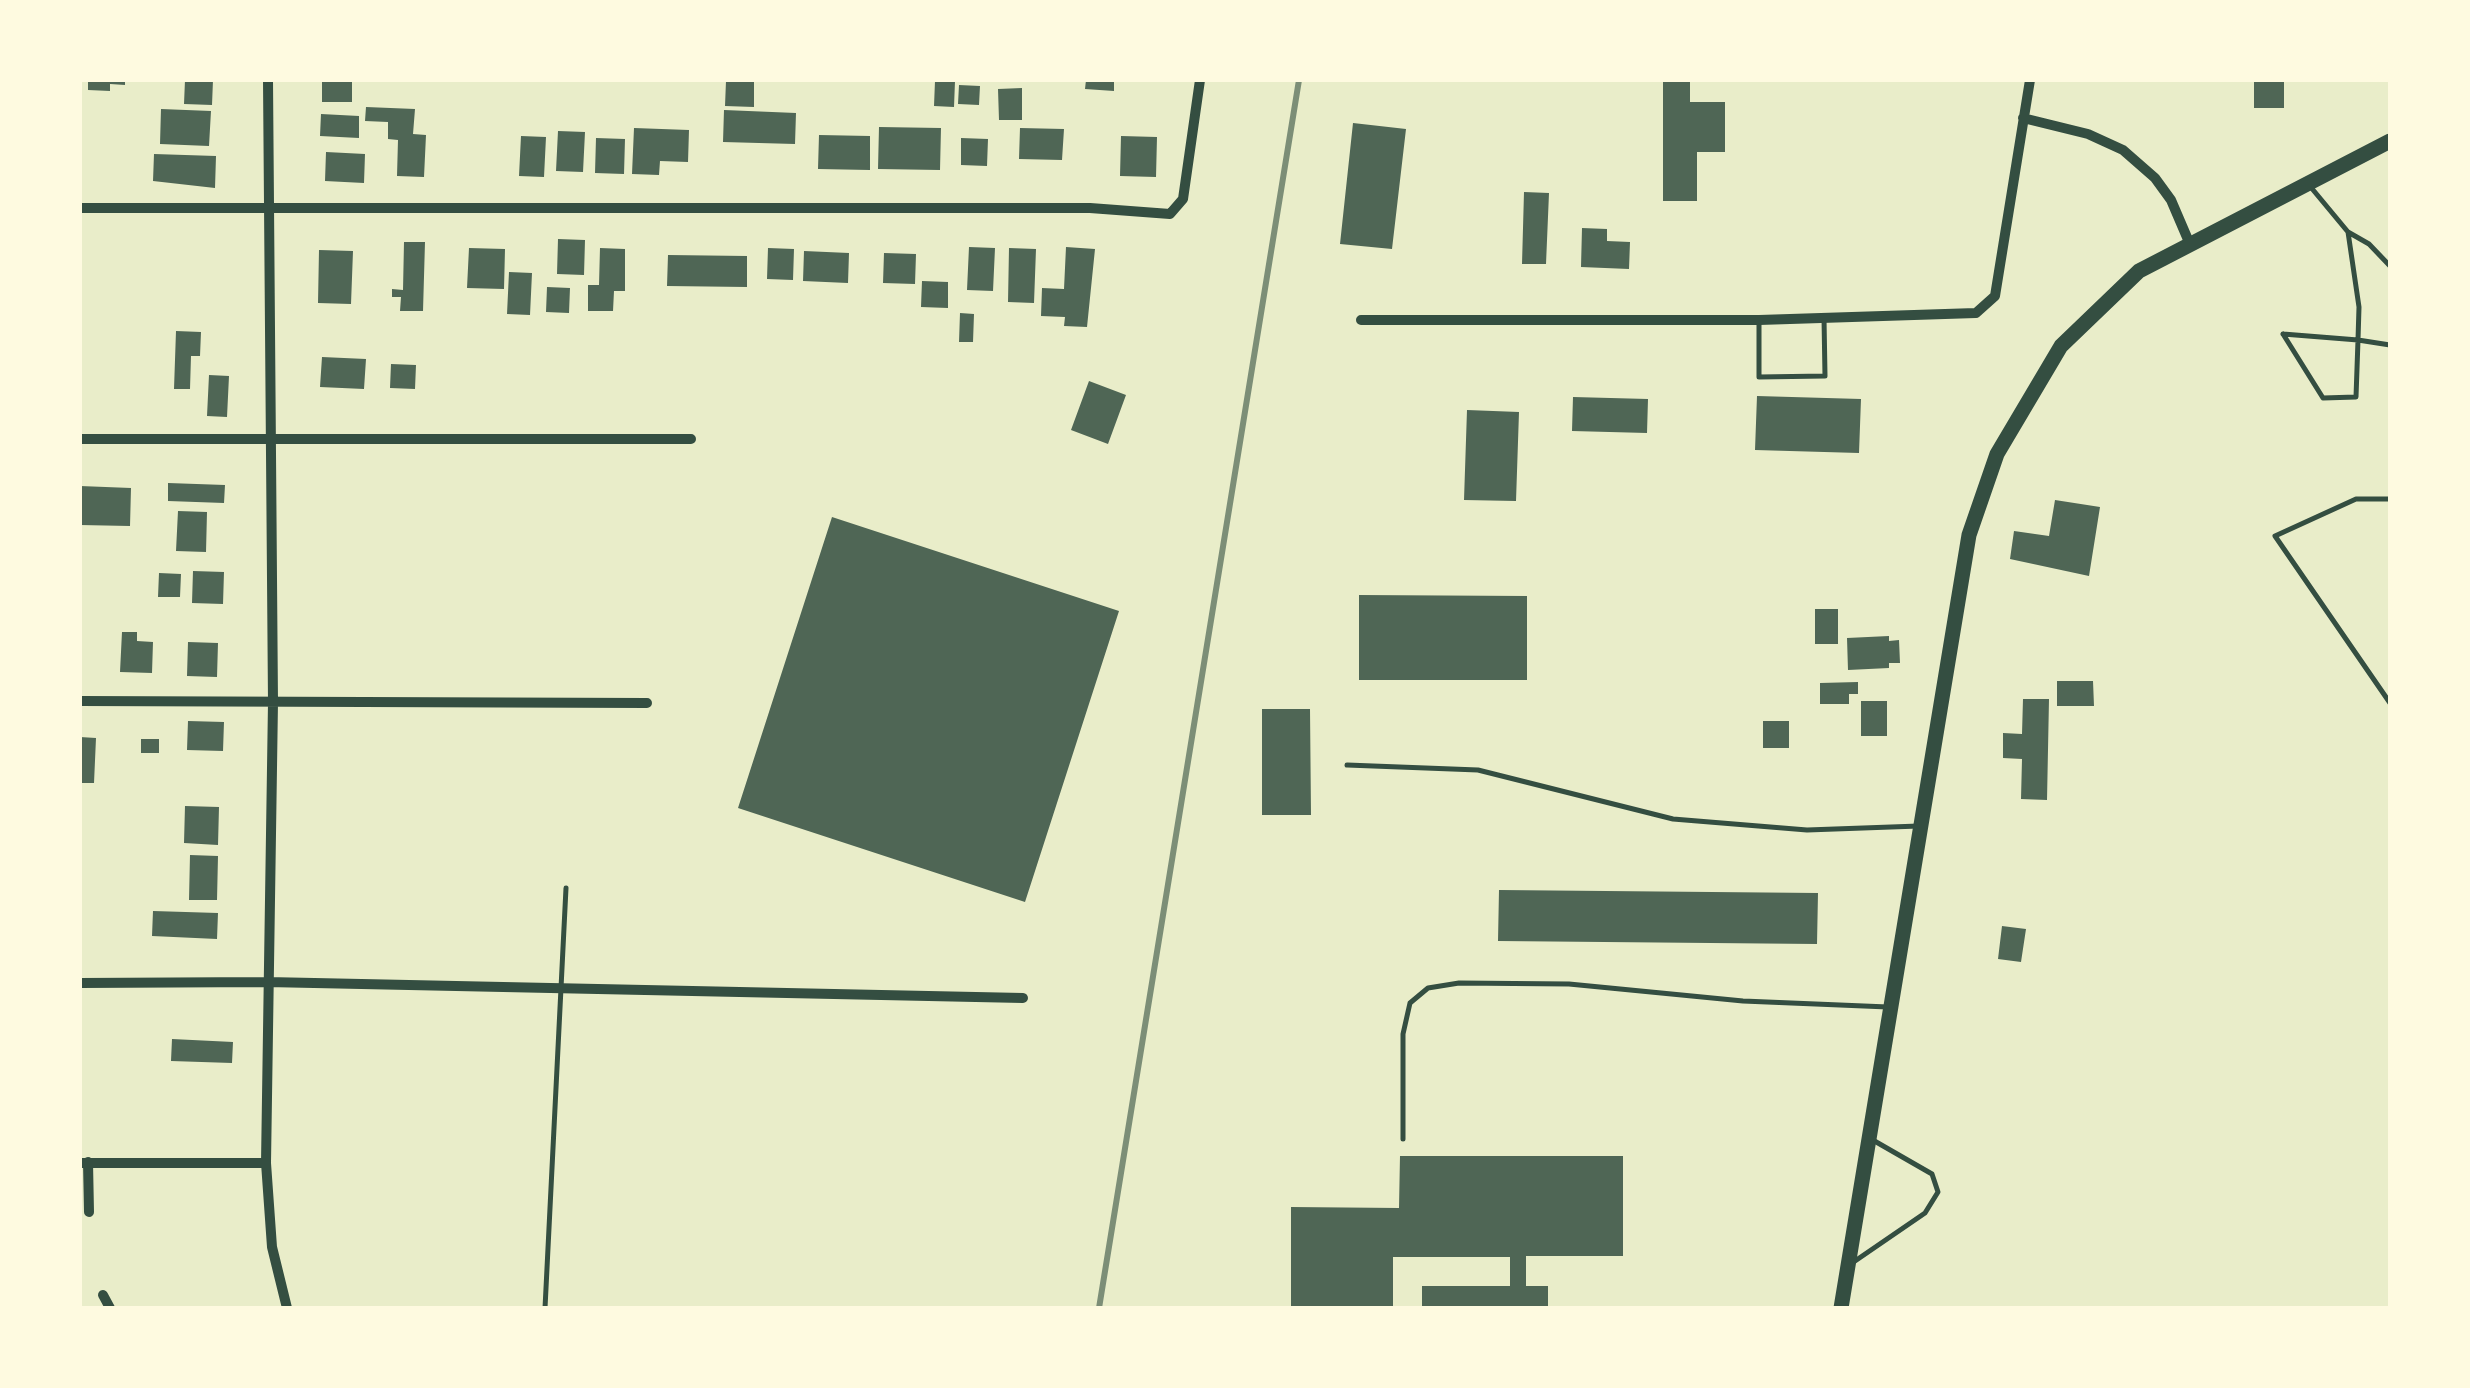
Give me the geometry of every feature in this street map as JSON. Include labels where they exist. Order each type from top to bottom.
[{"type":"main road","points":[[1841,1308],[1969,535],[1997,454],[2032,388],[2061,346],[2093,310],[2140,271],[2188,242],[2390,141]]},
{"type":"street","points":[[268,80],[274,439],[266,1163],[272,1247],[288,1308]]},
{"type":"street","points":[[80,208],[1090,208],[1170,214],[1183,200],[1200,80]]},
{"type":"street","points":[[1361,320],[1759,320],[1824,315],[1971,314],[1987,306],[1997,287],[2030,80]]},
{"type":"street","points":[[2023,118],[2088,134],[2122,150],[2156,178],[2171,200],[2188,242]]},
{"type":"street","points":[[80,439],[691,439]]},
{"type":"street","points":[[80,701],[647,703]]},
{"type":"street","points":[[80,983],[267,982],[1022,998]]},
{"type":"street","points":[[89,1212],[84,1162],[266,1163]]},
{"type":"street","points":[[104,1296],[110,1308]]},
{"type":"lane","points":[[2306,183],[2348,232],[2369,244],[2390,266]]},
{"type":"lane","points":[[2348,232],[2359,306],[2358,340],[2356,397],[2323,398],[2284,334],[2358,340],[2390,344]]},
{"type":"lane","points":[[1759,320],[1759,377],[1826,376],[1824,315]]},
{"type":"lane","points":[[2390,499],[2356,500],[2275,536],[2390,704]]},
{"type":"lane","points":[[1346,765],[1478,770],[1673,819],[1808,830],[1922,826]]},
{"type":"lane","points":[[544,1308],[564,987],[566,888]]},
{"type":"lane","points":[[1403,1140],[1404,1034],[1410,1003],[1428,988],[1459,983],[1568,984],[1743,1002],[1890,1007]]},
{"type":"lane","points":[[1848,1266],[1925,1213],[1938,1192],[1932,1174],[1869,1137]]},
{"type":"building","points":[[88,80],[125,80],[125,85],[110,84],[110,91],[88,90]]},
{"type":"building","points":[[185,80],[213,80],[212,105],[184,104]]},
{"type":"building","points":[[322,80],[352,80],[352,102],[322,102]]},
{"type":"building","points":[[1086,80],[1114,80],[1114,91],[1085,89]]},
{"type":"building","points":[[1663,80],[1690,80],[1690,102],[1725,102],[1725,152],[1697,152],[1697,201],[1663,201]]},
{"type":"building","points":[[2254,80],[2284,80],[2284,108],[2254,108]]},
{"type":"building","points":[[726,81],[754,82],[754,107],[725,106]]},
{"type":"building","points":[[935,81],[955,81],[954,107],[934,106]]},
{"type":"building","points":[[959,85],[980,86],[979,105],[958,104]]},
{"type":"building","points":[[1022,88],[1022,120],[999,120],[998,89]]},
{"type":"building","points":[[366,107],[415,109],[413,134],[426,135],[424,177],[397,176],[398,140],[388,139],[388,122],[365,121]]},
{"type":"building","points":[[161,109],[211,111],[209,146],[160,144]]},
{"type":"building","points":[[724,110],[796,113],[795,144],[723,142]]},
{"type":"building","points":[[321,114],[359,116],[359,138],[320,136]]},
{"type":"building","points":[[1353,123],[1406,129],[1392,249],[1340,244]]},
{"type":"building","points":[[879,127],[941,128],[940,170],[878,169]]},
{"type":"building","points":[[634,128],[689,130],[688,162],[660,161],[659,175],[632,174]]},
{"type":"building","points":[[1020,128],[1064,129],[1062,160],[1019,159]]},
{"type":"building","points":[[558,131],[585,132],[583,172],[556,171]]},
{"type":"building","points":[[819,135],[870,136],[870,170],[818,169]]},
{"type":"building","points":[[521,136],[546,137],[544,177],[519,176]]},
{"type":"building","points":[[1121,136],[1157,137],[1156,177],[1120,176]]},
{"type":"building","points":[[596,138],[625,139],[624,174],[595,173]]},
{"type":"building","points":[[961,138],[988,139],[987,166],[961,165]]},
{"type":"building","points":[[326,152],[365,154],[364,183],[325,181]]},
{"type":"building","points":[[154,154],[216,156],[215,188],[153,181]]},
{"type":"building","points":[[1524,192],[1549,193],[1546,264],[1522,264]]},
{"type":"building","points":[[1582,228],[1607,229],[1607,241],[1630,242],[1629,269],[1581,267]]},
{"type":"building","points":[[558,239],[585,240],[584,275],[557,274]]},
{"type":"building","points":[[404,242],[425,242],[423,311],[400,311],[401,297],[392,297],[392,289],[403,290]]},
{"type":"building","points":[[969,247],[995,248],[993,291],[967,290]]},
{"type":"building","points":[[1066,247],[1095,249],[1087,327],[1064,326],[1065,317],[1041,316],[1042,288],[1064,289]]},
{"type":"building","points":[[469,248],[505,249],[504,289],[467,288]]},
{"type":"building","points":[[600,248],[625,249],[625,291],[614,291],[613,311],[588,311],[588,285],[599,285]]},
{"type":"building","points":[[768,248],[794,249],[793,280],[767,279]]},
{"type":"building","points":[[1009,248],[1036,249],[1034,303],[1008,302]]},
{"type":"building","points":[[319,250],[353,251],[351,304],[318,303]]},
{"type":"building","points":[[804,251],[849,253],[848,283],[803,281]]},
{"type":"building","points":[[884,253],[916,254],[915,284],[883,283]]},
{"type":"building","points":[[668,255],[747,256],[747,287],[667,286]]},
{"type":"building","points":[[509,272],[532,273],[530,315],[507,314]]},
{"type":"building","points":[[922,281],[948,282],[948,308],[921,307]]},
{"type":"building","points":[[547,287],[570,288],[569,313],[546,312]]},
{"type":"building","points":[[960,313],[974,314],[973,342],[959,342]]},
{"type":"building","points":[[176,331],[201,332],[200,356],[191,356],[190,389],[174,389]]},
{"type":"building","points":[[322,357],[366,359],[364,389],[320,387]]},
{"type":"building","points":[[391,364],[416,365],[415,389],[390,388]]},
{"type":"building","points":[[209,375],[229,376],[227,417],[207,416]]},
{"type":"building","points":[[1089,381],[1126,395],[1108,444],[1071,430]]},
{"type":"building","points":[[1757,396],[1861,399],[1859,453],[1755,450]]},
{"type":"building","points":[[1573,397],[1648,399],[1647,433],[1572,431]]},
{"type":"building","points":[[1467,410],[1519,412],[1516,501],[1464,500]]},
{"type":"building","points":[[168,483],[225,485],[224,503],[168,501]]},
{"type":"building","points":[[80,486],[131,488],[130,526],[80,525]]},
{"type":"building","points":[[2055,500],[2100,507],[2089,576],[2010,559],[2014,531],[2049,536]]},
{"type":"building","points":[[178,511],[207,512],[206,552],[176,551]]},
{"type":"building","points":[[832,517],[1119,611],[1025,902],[738,808]]},
{"type":"building","points":[[193,571],[224,572],[223,604],[192,603]]},
{"type":"building","points":[[159,573],[181,574],[180,597],[158,597]]},
{"type":"building","points":[[1359,595],[1527,596],[1527,680],[1359,680]]},
{"type":"building","points":[[1815,609],[1838,609],[1838,644],[1815,644]]},
{"type":"building","points":[[122,632],[137,632],[137,641],[153,642],[152,673],[120,672]]},
{"type":"building","points":[[1889,636],[1889,641],[1899,640],[1900,663],[1889,663],[1889,668],[1848,670],[1847,638]]},
{"type":"building","points":[[188,642],[218,643],[217,677],[187,676]]},
{"type":"building","points":[[2057,681],[2093,681],[2094,706],[2057,706]]},
{"type":"building","points":[[1858,682],[1858,694],[1849,694],[1849,704],[1820,704],[1820,683]]},
{"type":"building","points":[[2023,699],[2049,699],[2047,800],[2021,799],[2022,759],[2003,758],[2003,733],[2022,734]]},
{"type":"building","points":[[1861,701],[1887,701],[1887,736],[1861,736]]},
{"type":"building","points":[[1262,709],[1310,709],[1311,815],[1262,815]]},
{"type":"building","points":[[188,721],[224,722],[223,751],[187,750]]},
{"type":"building","points":[[1763,721],[1789,721],[1789,748],[1763,748]]},
{"type":"building","points":[[80,737],[96,738],[94,783],[80,783]]},
{"type":"building","points":[[141,739],[159,739],[159,753],[141,753]]},
{"type":"building","points":[[185,806],[219,807],[218,845],[184,843]]},
{"type":"building","points":[[190,855],[218,856],[217,900],[189,900]]},
{"type":"building","points":[[1499,890],[1818,893],[1817,944],[1498,941]]},
{"type":"building","points":[[153,911],[218,913],[217,939],[152,936]]},
{"type":"building","points":[[2002,926],[2026,929],[2021,962],[1998,959]]},
{"type":"building","points":[[172,1039],[233,1042],[232,1063],[171,1061]]},
{"type":"building","points":[[1400,1156],[1623,1156],[1623,1256],[1526,1256],[1526,1286],[1548,1286],[1548,1308],[1422,1308],[1422,1286],[1510,1286],[1510,1257],[1393,1257],[1393,1308],[1291,1308],[1291,1207],[1399,1208]]},
{"type":"railway","points":[[1099,1308],[1299,80]]}]
